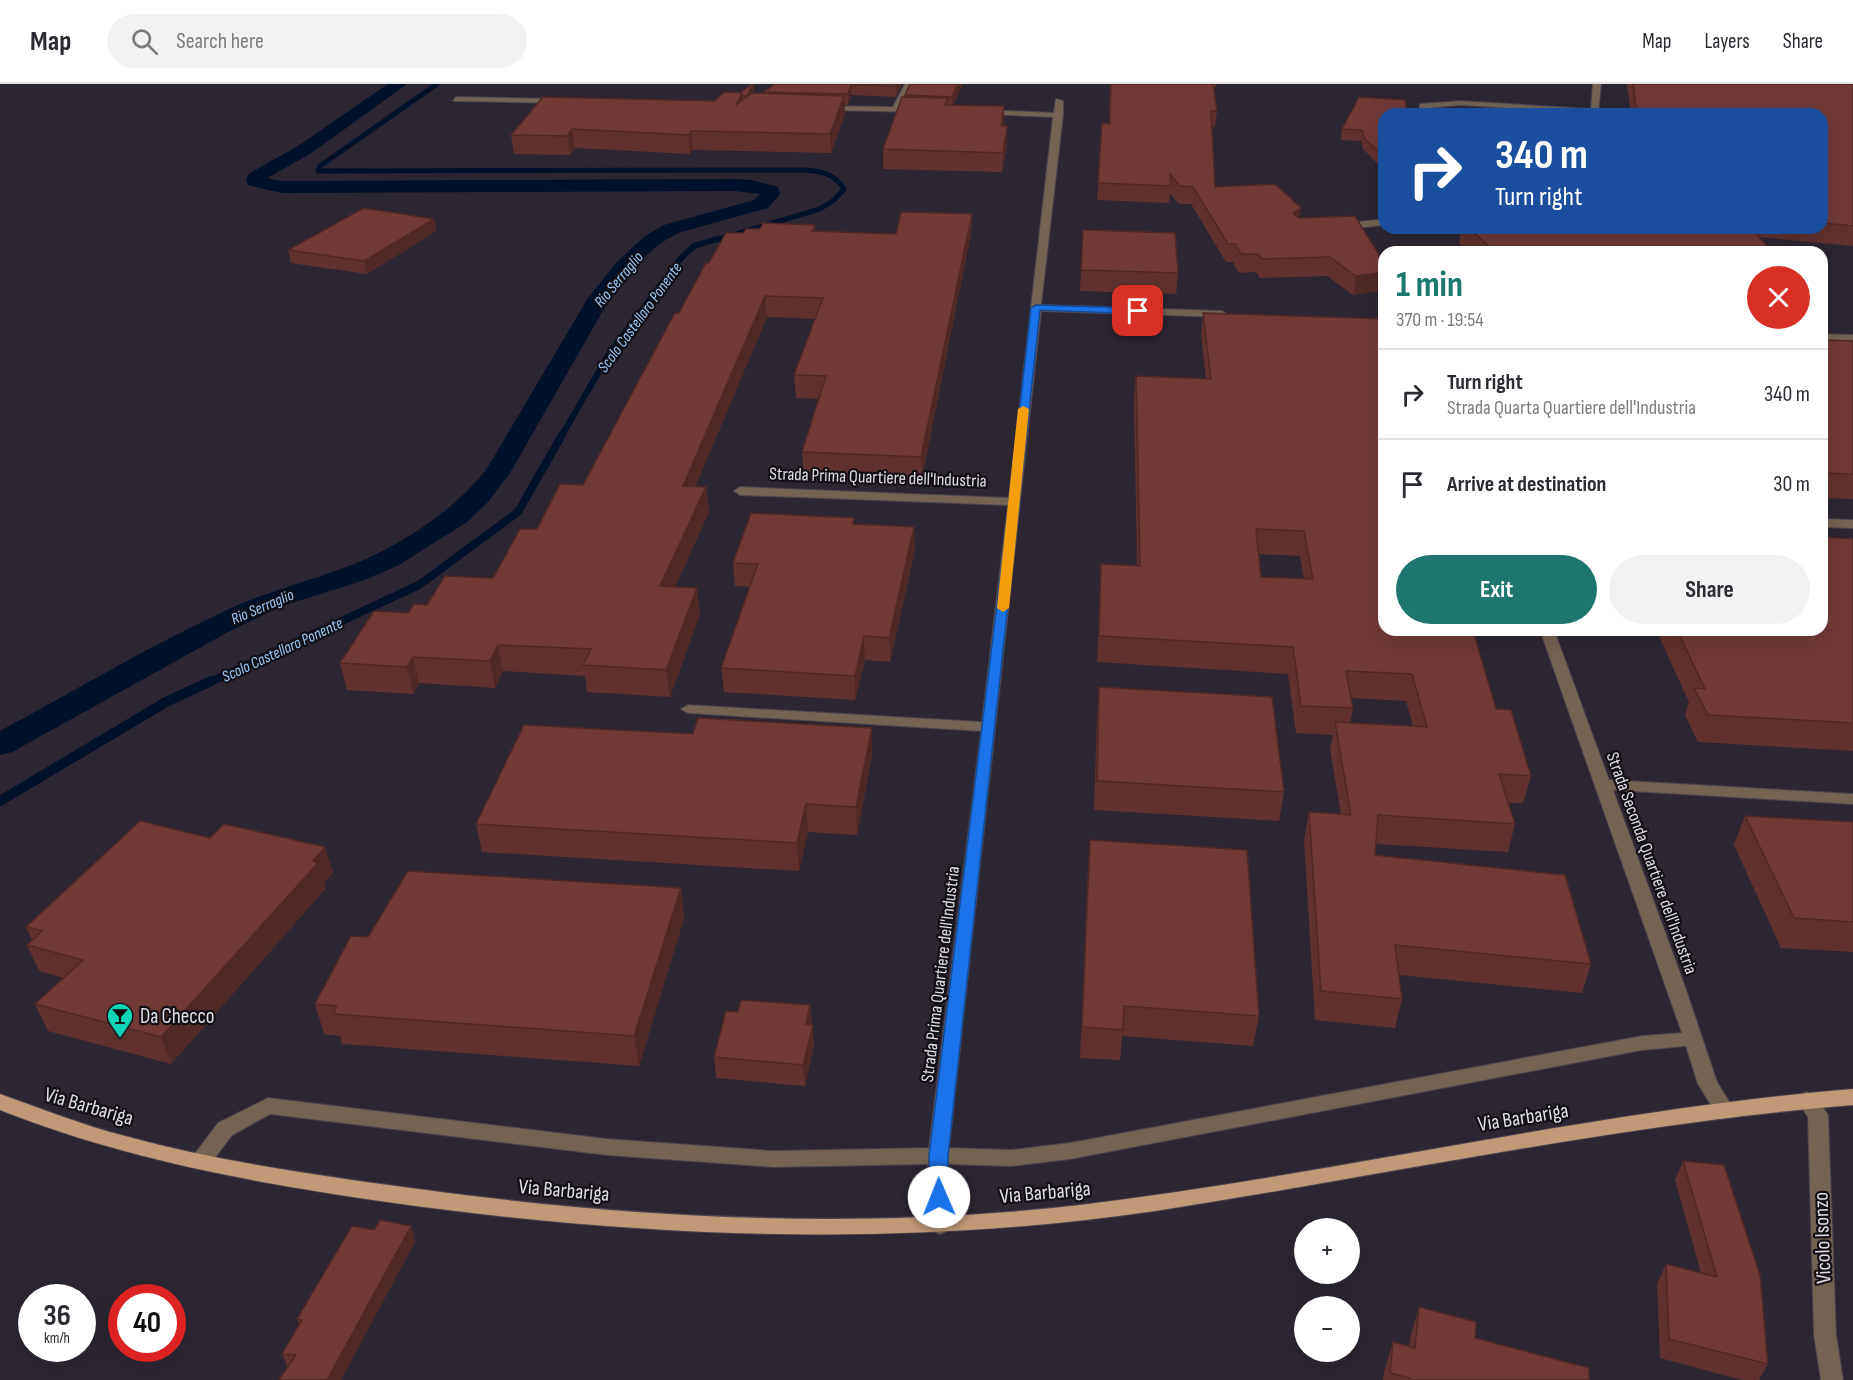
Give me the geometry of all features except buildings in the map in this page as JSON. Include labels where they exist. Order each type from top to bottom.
[{"type":"main road","name":"Via Barbariga","points":[[0,1102],[92,1134],[201,1161],[313,1182],[455,1204],[604,1219],[763,1228],[939,1225],[1093,1212],[1723,1108],[1853,1096]]},
{"type":"street","points":[[895,110],[909,84]]},
{"type":"street","points":[[1595,108],[1597,84]]},
{"type":"street","points":[[456,99],[563,101]]},
{"type":"street","name":"Strada Prima Quartiere dell'Industria","points":[[939,1225],[938,1156],[1059,101]]},
{"type":"street","points":[[1423,108],[1423,106],[1448,103],[1521,108]]},
{"type":"street","points":[[812,108],[928,111]]},
{"type":"street","points":[[972,112],[1059,115]]},
{"type":"street","points":[[1331,228],[1378,223]]},
{"type":"street","points":[[1036,308],[1233,315]]},
{"type":"street","points":[[1828,337],[1853,338]]},
{"type":"street","name":"Strada Prima Quartiere dell'Industria","points":[[740,491],[1014,502]]},
{"type":"street","points":[[1828,523],[1853,524]]},
{"type":"street","name":"Strada Seconda Quartiere dell'Industria","points":[[1549,636],[1676,984],[1708,1084],[1723,1108]]},
{"type":"street","points":[[688,709],[989,727]]},
{"type":"street","points":[[1603,785],[1853,799]]},
{"type":"street","name":"Via Barbariga","points":[[201,1161],[225,1129],[268,1106],[619,1148],[773,1159],[938,1156],[1011,1158],[1070,1150],[1630,1045],[1692,1039]]},
{"type":"street","name":"Vicolo Isonzo","points":[[1807,1100],[1818,1115],[1825,1335],[1832,1380]]},
{"type":"waterway","name":"Rio Serraglio","points":[[0,745],[217,626],[272,600],[352,575],[389,559],[457,516],[479,496],[497,473],[599,298],[624,266],[652,240],[671,229],[761,204],[771,194],[771,191],[752,186],[735,185],[282,187],[255,181],[255,178],[304,150],[399,84]]},
{"type":"waterway","name":"Scolo Castellaro Ponente","points":[[437,84],[320,166],[318,171],[804,170],[827,174],[844,189],[834,200],[820,209],[712,241]]},
{"type":"waterway","name":"Scolo Castellaro Ponente","points":[[561,437],[609,354],[680,259],[694,246],[717,239]]},
{"type":"waterway","name":"Scolo Castellaro Ponente","points":[[208,683],[419,585],[518,512],[562,435]]},
{"type":"waterway","name":"Scolo Castellaro Ponente","points":[[0,801],[166,702],[211,681]]},
{"type":"slow traffic","points":[[1003,608],[1023,409]]},
{"type":"place","name":"Da Checco","points":[[120,1039]]},
{"type":"route","points":[[939,1197],[938,1156],[1036,308],[1138,311]]}]
